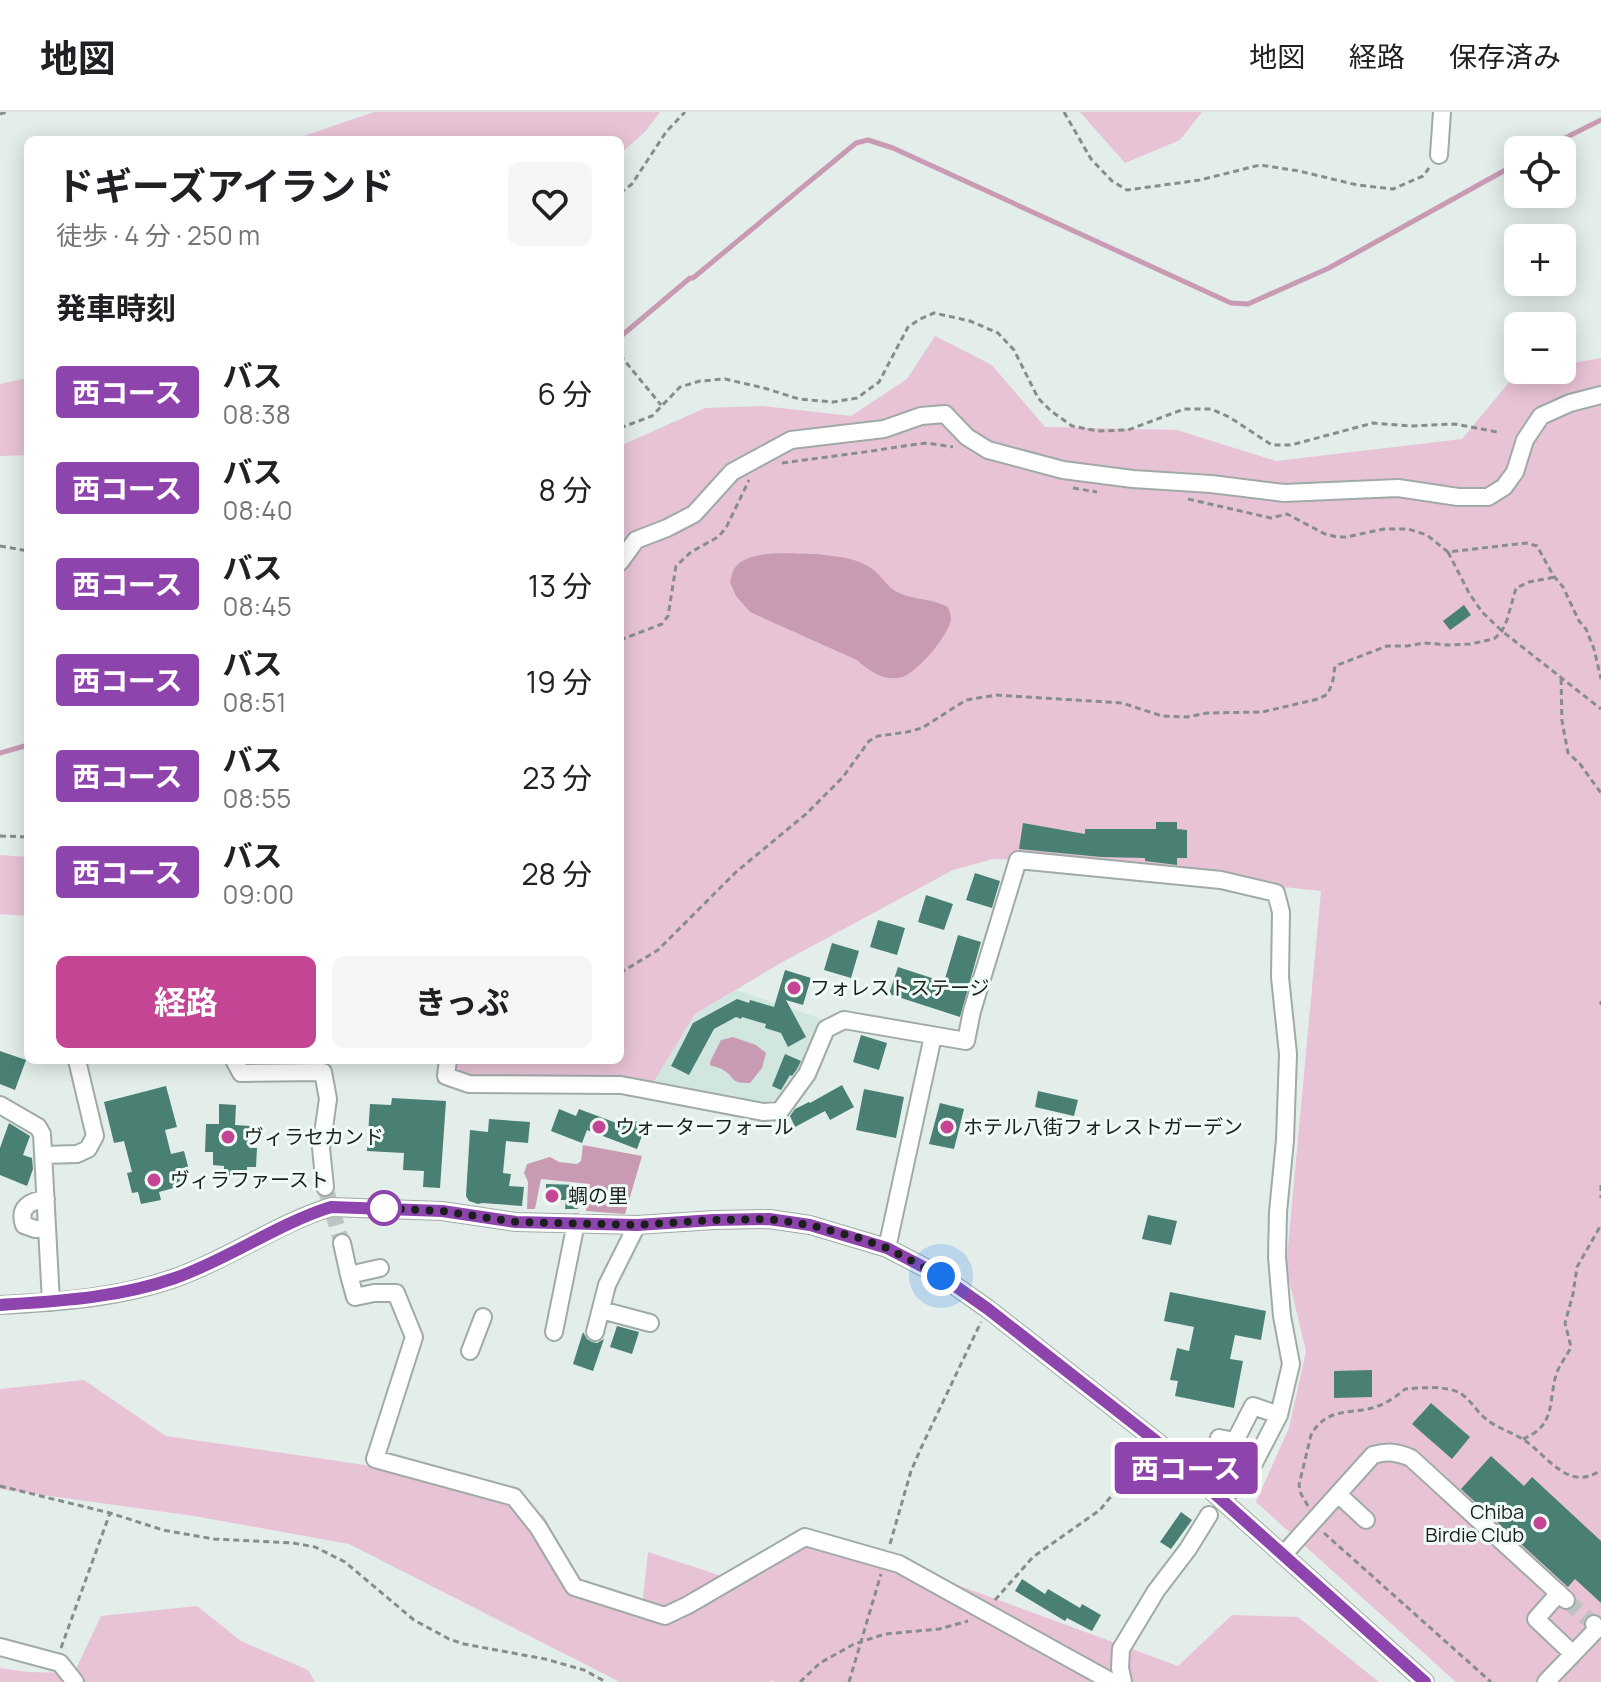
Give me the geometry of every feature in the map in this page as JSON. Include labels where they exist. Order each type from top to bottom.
[{"type":"street","points":[[1439,155],[1442,112]]},
{"type":"street","points":[[624,556],[636,540],[694,514],[732,472],[791,440],[884,429],[921,416],[945,414],[967,437],[988,450],[1063,470],[1284,493],[1398,488],[1458,497],[1488,497],[1504,487],[1515,472],[1525,440],[1541,416],[1570,403],[1601,395]]},
{"type":"street","points":[[448,1064],[446,1076],[469,1084],[621,1085],[763,1112],[780,1111],[807,1074],[826,1029],[844,1020],[966,1041],[972,1011],[1018,860],[1221,880],[1276,893],[1281,912],[1280,977],[1288,1054],[1277,1257],[1282,1316],[1291,1364],[1279,1415],[1253,1465],[1232,1490]]},
{"type":"street","points":[[887,1248],[933,1036]]},
{"type":"street","points":[[44,1155],[77,1154],[88,1149],[95,1136],[78,1064]]},
{"type":"street","points":[[236,1064],[241,1073],[323,1072],[328,1099],[321,1148],[325,1187]]},
{"type":"street","points":[[0,1105],[38,1127],[42,1134],[51,1302]]},
{"type":"street","points":[[46,1199],[31,1202],[21,1218],[29,1228],[47,1229]]},
{"type":"street","points":[[0,1305],[108,1296],[175,1278],[314,1212],[331,1207],[442,1211],[516,1222],[637,1225],[769,1219],[810,1225],[887,1248],[941,1276],[988,1309],[1156,1441],[1425,1682]]},
{"type":"street","points":[[554,1332],[576,1223]]},
{"type":"street","points":[[595,1332],[607,1285],[637,1225]]},
{"type":"street","points":[[342,1243],[355,1297],[396,1293],[414,1337],[375,1459],[514,1497],[538,1527],[574,1587],[665,1616],[805,1537],[899,1564],[1112,1682]]},
{"type":"street","points":[[349,1275],[380,1268]]},
{"type":"street","points":[[601,1310],[650,1323]]},
{"type":"street","points":[[470,1351],[483,1317]]},
{"type":"street","points":[[1219,1438],[1235,1441],[1253,1406],[1279,1415]]},
{"type":"street","points":[[1283,1555],[1373,1455],[1398,1452],[1411,1458],[1562,1596],[1536,1619],[1573,1654]]},
{"type":"street","points":[[1338,1494],[1366,1520]]},
{"type":"street","points":[[1123,1682],[1121,1649],[1156,1591],[1209,1515]]},
{"type":"street","points":[[1546,1682],[1595,1631],[1594,1624]]},
{"type":"street","points":[[0,1647],[60,1663],[75,1682]]},
{"type":"path","points":[[0,114],[7,112]]},
{"type":"path","points":[[624,190],[632,184],[666,132],[685,112]]},
{"type":"path","points":[[1064,112],[1091,159],[1112,181],[1127,190],[1200,180],[1260,165],[1357,185],[1393,189],[1423,176],[1439,155]]},
{"type":"path","points":[[624,426],[652,416],[680,387],[700,381],[725,379],[799,399],[833,402],[857,398],[879,382],[908,327],[934,313],[970,321],[998,333],[1014,350],[1038,398],[1072,426],[1098,431],[1128,430],[1184,409],[1211,409],[1272,445],[1291,445],[1373,423],[1410,426],[1455,424],[1497,432]]},
{"type":"path","points":[[624,360],[662,407]]},
{"type":"path","points":[[769,465],[927,443],[957,447]]},
{"type":"path","points":[[624,638],[662,624],[668,616],[676,566],[726,528],[756,470]]},
{"type":"path","points":[[1072,488],[1101,492]]},
{"type":"path","points":[[1186,499],[1271,518],[1287,514],[1337,537],[1384,529],[1408,529],[1427,535],[1448,552],[1477,605],[1502,631],[1601,709]]},
{"type":"path","points":[[1448,552],[1526,543],[1537,546],[1586,629],[1599,663],[1601,679]]},
{"type":"path","points":[[0,546],[24,550]]},
{"type":"path","points":[[624,971],[658,950],[736,872],[806,814],[843,777],[869,741],[878,736],[922,728],[966,700],[996,695],[1122,703],[1162,716],[1187,717],[1207,713],[1262,712],[1318,699],[1328,694],[1335,666],[1368,652],[1387,646],[1470,644],[1494,639],[1502,631],[1516,588],[1555,577]]},
{"type":"path","points":[[1561,679],[1562,721],[1568,753],[1601,793]]},
{"type":"path","points":[[0,836],[24,837]]},
{"type":"path","points":[[1601,1185],[1601,1198]]},
{"type":"path","points":[[1523,1439],[1536,1434],[1549,1415],[1557,1373],[1571,1347],[1565,1323],[1577,1267],[1601,1225]]},
{"type":"path","points":[[889,1546],[911,1471],[988,1309]]},
{"type":"path","points":[[1491,1682],[1324,1533],[1299,1485],[1311,1435],[1320,1423],[1341,1412],[1381,1405],[1405,1389],[1446,1389],[1472,1402],[1489,1422],[1523,1439],[1572,1477],[1589,1478],[1601,1470]]},
{"type":"path","points":[[993,1603],[1033,1557],[1100,1510],[1156,1441]]},
{"type":"path","points":[[0,1486],[155,1527],[214,1539],[315,1547],[345,1562],[414,1620],[449,1639],[545,1659],[584,1670],[606,1682]]},
{"type":"path","points":[[60,1663],[62,1645],[110,1513]]},
{"type":"path","points":[[849,1682],[885,1561]]},
{"type":"path","points":[[800,1682],[820,1663],[854,1644],[885,1634],[939,1629],[970,1620]]},
{"type":"shaded area","points":[[374,112],[660,112],[645,132],[624,150],[624,136],[304,136]]},
{"type":"shaded area","points":[[1080,112],[1202,112],[1180,140],[1125,163]]},
{"type":"shaded area","name":"Chiba Birdie Club","points":[[935,336],[992,365],[1045,427],[1177,430],[1276,461],[1462,439],[1508,384],[1576,384],[1576,362],[1601,358],[1601,1682],[1456,1682],[1256,1502],[1289,1428],[1306,1351],[1286,1268],[1321,891],[1041,861],[993,859],[953,870],[779,964],[695,1014],[652,1085],[437,1084],[437,1064],[624,1064],[624,444],[705,408],[763,406],[851,416],[907,379]]},
{"type":"shaded area","points":[[24,379],[24,455],[0,456],[0,384]]},
{"type":"shaded area","points":[[772,554],[816,554],[863,563],[895,591],[948,607],[949,626],[924,661],[902,677],[889,678],[877,674],[857,660],[750,612],[736,596],[730,582],[734,569],[749,558]]},
{"type":"shaded area","points":[[0,855],[24,857],[24,916],[0,914]]},
{"type":"shaded area","points":[[736,990],[822,1019],[812,1066],[775,1112],[765,1103],[652,1085],[695,1014]]},
{"type":"shaded area","points":[[733,1037],[756,1045],[766,1053],[762,1068],[750,1083],[735,1081],[721,1069],[710,1065],[721,1040]]},
{"type":"shaded area","points":[[583,1145],[642,1156],[625,1214],[586,1211],[590,1184],[541,1179],[535,1209],[527,1209],[528,1182],[524,1173],[527,1164],[550,1157],[559,1162],[577,1164],[581,1161]]},
{"type":"shaded area","points":[[84,1380],[166,1436],[365,1465],[543,1515],[588,1592],[642,1606],[648,1552],[731,1579],[805,1537],[868,1552],[1178,1666],[1232,1615],[1298,1617],[1379,1682],[620,1682],[349,1544],[194,1516],[0,1489],[0,1389]]},
{"type":"shaded area","points":[[197,1606],[241,1641],[308,1670],[315,1682],[0,1682],[0,1668],[74,1673],[101,1616]]},
{"type":"building","points":[[1464,605],[1471,615],[1450,630],[1443,621]]},
{"type":"building","points":[[1156,822],[1177,822],[1177,829],[1187,830],[1187,858],[1177,858],[1177,865],[1145,861],[1145,858],[1019,849],[1023,823],[1085,834],[1085,829],[1156,829]]},
{"type":"building","points":[[975,873],[1000,881],[992,908],[966,900]]},
{"type":"building","points":[[926,895],[953,904],[944,930],[918,922]]},
{"type":"building","points":[[878,920],[905,928],[897,955],[870,947]]},
{"type":"building","points":[[958,935],[981,942],[960,1017],[889,994],[898,967],[944,982]]},
{"type":"building","name":"フォレストステージ","points":[[832,943],[859,951],[851,978],[824,970]]},
{"type":"building","points":[[785,970],[811,978],[803,1005],[786,1000],[806,1037],[788,1047],[781,1033],[765,1028],[766,1024],[736,1017],[714,1029],[689,1075],[671,1066],[693,1023],[737,999],[774,1007]]},
{"type":"building","points":[[861,1035],[887,1043],[879,1070],[853,1062]]},
{"type":"building","points":[[0,1051],[24,1059],[15,1090],[0,1084]]},
{"type":"building","points":[[785,1054],[801,1061],[781,1090],[772,1086]]},
{"type":"building","points":[[842,1085],[854,1107],[830,1120],[825,1111],[795,1127],[790,1116],[795,1109]]},
{"type":"building","points":[[166,1086],[177,1127],[165,1130],[171,1154],[184,1151],[189,1170],[178,1172],[181,1186],[159,1192],[161,1200],[141,1204],[138,1192],[132,1193],[127,1173],[132,1172],[124,1141],[114,1143],[104,1102]]},
{"type":"building","points":[[864,1089],[904,1097],[896,1138],[856,1130]]},
{"type":"building","points":[[1038,1091],[1078,1100],[1074,1116],[1035,1107]]},
{"type":"building","points":[[392,1098],[446,1101],[440,1188],[423,1187],[424,1171],[403,1170],[404,1153],[367,1151],[370,1104],[391,1105]]},
{"type":"building","points":[[940,1103],[964,1109],[954,1149],[929,1144]]},
{"type":"building","name":"ヴィラセカンド","points":[[219,1104],[236,1105],[235,1125],[251,1126],[250,1148],[257,1148],[256,1167],[247,1167],[247,1176],[224,1176],[224,1166],[213,1165],[213,1152],[205,1152],[206,1124],[219,1124]]},
{"type":"building","name":"ウォーターフォール","points":[[559,1109],[576,1116],[579,1109],[619,1124],[622,1116],[646,1125],[637,1149],[587,1130],[582,1143],[551,1131]]},
{"type":"building","points":[[489,1119],[530,1122],[528,1143],[506,1141],[503,1173],[511,1174],[509,1186],[524,1187],[522,1206],[478,1204],[469,1201],[466,1196],[470,1130],[488,1132]]},
{"type":"building","points":[[9,1123],[30,1136],[23,1155],[32,1158],[33,1169],[27,1186],[0,1175],[0,1148]]},
{"type":"building","points":[[546,1184],[578,1185],[578,1209],[565,1209],[566,1200],[546,1200]]},
{"type":"building","points":[[1148,1215],[1177,1221],[1171,1245],[1142,1239]]},
{"type":"building","points":[[1170,1292],[1266,1311],[1261,1340],[1235,1335],[1230,1359],[1243,1361],[1234,1408],[1175,1396],[1178,1381],[1170,1380],[1177,1348],[1189,1351],[1194,1327],[1164,1321]]},
{"type":"building","points":[[617,1326],[639,1332],[632,1354],[610,1347]]},
{"type":"building","points":[[583,1332],[592,1342],[604,1339],[593,1371],[573,1364]]},
{"type":"building","points":[[1372,1370],[1372,1397],[1334,1398],[1334,1371]]},
{"type":"building","points":[[1431,1403],[1470,1437],[1452,1459],[1412,1424]]},
{"type":"building","name":"Chiba Birdie Club","points":[[1491,1456],[1524,1486],[1532,1477],[1601,1541],[1601,1603],[1575,1579],[1568,1587],[1461,1489]]},
{"type":"building","points":[[1181,1512],[1192,1520],[1171,1549],[1160,1542]]},
{"type":"building","points":[[1022,1579],[1045,1594],[1048,1589],[1080,1608],[1082,1604],[1101,1615],[1092,1631],[1067,1618],[1065,1621],[1015,1591]]},
{"type":"waterway","points":[[1569,136],[1601,120]]},
{"type":"waterway","points":[[624,334],[856,143],[868,140],[893,148],[1231,303],[1248,304],[1329,268],[1504,171]]},
{"type":"waterway","points":[[0,753],[24,746]]},
{"type":"tunnel","points":[[325,1187],[342,1243]]},
{"type":"tunnel","points":[[1566,1600],[1594,1624]]},
{"type":"bus line","name":"西コース","points":[[0,1305],[108,1296],[175,1278],[314,1212],[331,1207],[442,1211],[516,1222],[637,1225],[769,1219],[810,1225],[887,1248],[941,1276],[988,1309],[1156,1441],[1425,1682]]},
{"type":"place","name":"フォレストステージ","points":[[794,988]]},
{"type":"place","name":"ウォーターフォール","points":[[599,1127]]},
{"type":"place","name":"ホテル八街フォレストガーデン","points":[[947,1127]]},
{"type":"place","name":"ヴィラセカンド","points":[[228,1137]]},
{"type":"place","name":"ヴィラファースト","points":[[154,1180]]},
{"type":"place","name":"蜩の里","points":[[552,1196]]},
{"type":"place","name":"Chiba Birdie Club","points":[[1540,1523]]},
{"type":"route","points":[[384,1208],[378,1208],[442,1211],[516,1222],[637,1225],[769,1219],[810,1225],[859,1238],[887,1248],[941,1276]]}]
